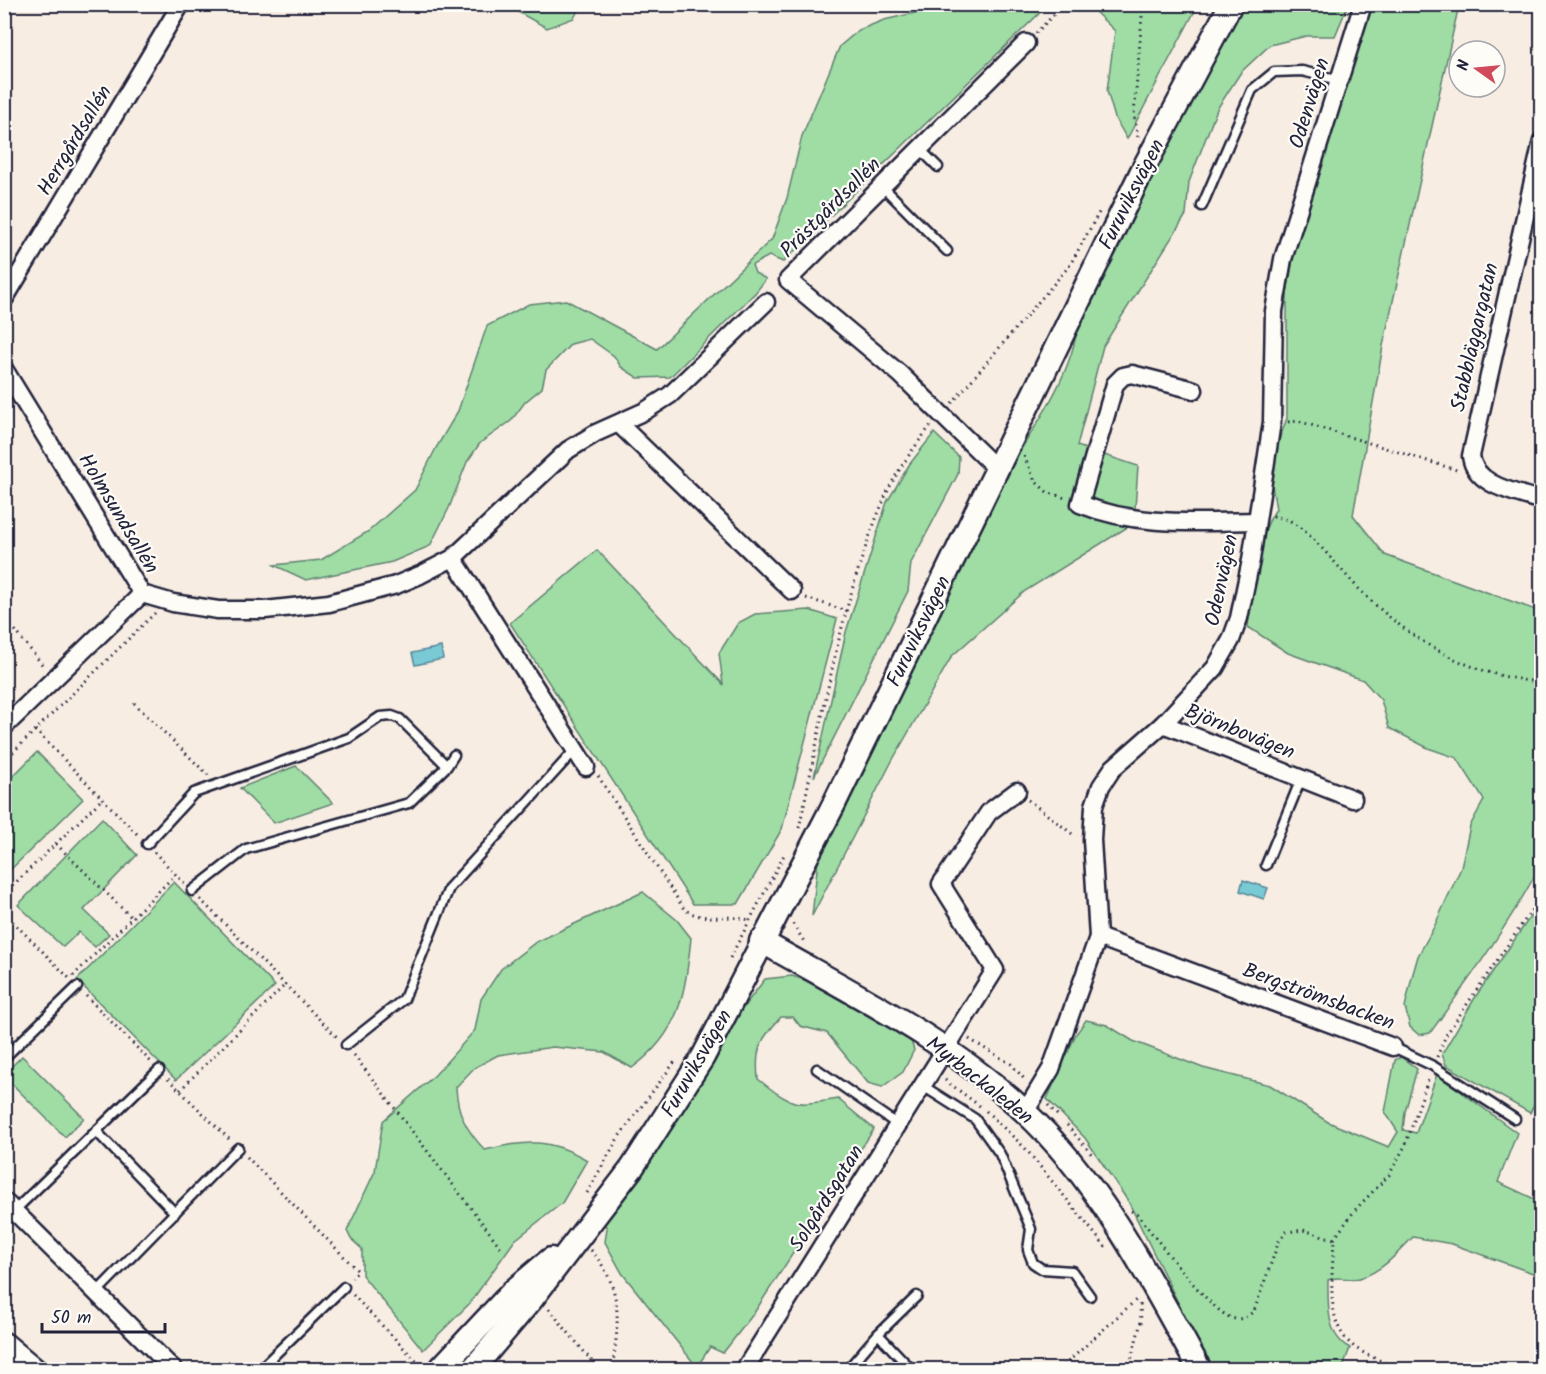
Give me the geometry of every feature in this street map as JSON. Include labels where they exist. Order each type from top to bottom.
[{"type":"main road","name":"Furuviksvägen","points":[[472,1370],[581,1242],[678,1099],[834,804],[1142,171],[1231,4]]},
{"type":"main road","name":"Myrbackaleden","points":[[761,941],[906,1023],[946,1050],[1025,1112],[1066,1157],[1112,1217],[1144,1267],[1200,1370]]},
{"type":"main road","name":"Furuviksvägen","points":[[429,1367],[513,1291],[581,1242]]},
{"type":"main road","points":[[4,1344],[35,1370]]},
{"type":"street","name":"Herrgårdsallén","points":[[5,298],[181,4]]},
{"type":"street","name":"Odenvägen","points":[[1025,1112],[1051,1069],[1098,937],[1092,840],[1094,806],[1105,778],[1113,768],[1163,724],[1215,668],[1232,640],[1244,602],[1272,422],[1276,293],[1283,259],[1363,4]]},
{"type":"street","name":"Prästgårdsallén","points":[[997,469],[900,374],[788,280],[1026,43]]},
{"type":"street","name":"Stabbläggargatan","points":[[1474,469],[1473,447],[1542,141]]},
{"type":"street","points":[[4,314],[5,298]]},
{"type":"street","points":[[586,767],[453,558],[568,450],[670,395],[766,302]]},
{"type":"street","name":"Holmsundsallén","points":[[4,369],[142,594],[218,610],[301,607],[396,585],[453,558]]},
{"type":"street","points":[[1194,390],[1132,374],[1119,379],[1115,384],[1080,504],[1119,517],[1155,522],[1256,521]]},
{"type":"street","points":[[619,423],[792,591]]},
{"type":"street","points":[[1474,469],[1491,483],[1542,501]]},
{"type":"street","points":[[4,727],[142,594]]},
{"type":"street","name":"Björnbovägen","points":[[1163,724],[1353,799]]},
{"type":"street","name":"Solgårdsgatan","points":[[744,1370],[899,1125],[926,1088],[946,1050],[995,970],[941,884],[989,812],[1017,792]]},
{"type":"street","name":"Bergströmsbacken","points":[[1098,937],[1392,1047]]},
{"type":"street","points":[[9,1206],[174,1370]]},
{"type":"lane","points":[[1202,206],[1252,90],[1274,72],[1302,71],[1339,80]]},
{"type":"lane","points":[[920,149],[938,167]]},
{"type":"lane","points":[[882,186],[947,250]]},
{"type":"lane","points":[[147,844],[194,793],[216,783],[349,738],[380,717],[392,716],[409,727],[447,766]]},
{"type":"lane","points":[[346,1045],[404,999],[450,888],[575,750]]},
{"type":"lane","points":[[192,891],[246,849],[409,803],[447,766],[454,755]]},
{"type":"lane","name":"Björnbovägen","points":[[1266,865],[1301,779]]},
{"type":"lane","points":[[4,1058],[77,987]]},
{"type":"lane","name":"Bergströmsbacken","points":[[1392,1047],[1433,1066],[1515,1119]]},
{"type":"lane","points":[[817,1069],[899,1125]]},
{"type":"lane","points":[[9,1206],[96,1131],[159,1070]]},
{"type":"lane","points":[[926,1088],[975,1119],[1000,1154],[1031,1229],[1029,1250],[1033,1263],[1042,1269],[1072,1271],[1090,1296]]},
{"type":"lane","points":[[96,1131],[175,1213]]},
{"type":"lane","points":[[96,1293],[238,1148]]},
{"type":"lane","points":[[259,1370],[344,1287]]},
{"type":"lane","points":[[847,1370],[878,1334],[917,1296]]},
{"type":"lane","points":[[878,1334],[912,1370]]},
{"type":"path","points":[[1026,43],[1064,4]]},
{"type":"path","points":[[1140,144],[1134,115],[1143,4]]},
{"type":"path","points":[[1272,422],[1298,421],[1460,471],[1474,469]]},
{"type":"path","points":[[1017,451],[1027,459],[1035,481],[1047,492],[1080,504]]},
{"type":"path","points":[[1256,521],[1268,514],[1289,520],[1301,528],[1390,619],[1445,655],[1503,676],[1542,682]]},
{"type":"path","points":[[792,591],[826,606],[847,611]]},
{"type":"path","points":[[4,761],[153,615],[162,600]]},
{"type":"path","points":[[4,616],[54,679]]},
{"type":"path","points":[[134,703],[216,783]]},
{"type":"path","points":[[35,730],[284,986],[346,1045],[502,1249]]},
{"type":"path","points":[[586,767],[593,767],[684,909],[693,916],[701,918],[738,917],[749,920],[728,964]]},
{"type":"path","points":[[1017,792],[1080,839],[1092,840]]},
{"type":"path","points":[[4,894],[102,799]]},
{"type":"path","points":[[56,844],[132,918]]},
{"type":"path","points":[[4,913],[70,979],[176,874]]},
{"type":"path","points":[[180,1090],[284,986]]},
{"type":"path","points":[[77,987],[238,1148],[357,1272]]},
{"type":"path","points":[[583,1201],[618,1138],[684,1052]]},
{"type":"path","points":[[926,1088],[939,1076],[969,1096],[1026,1148],[1112,1255]]},
{"type":"path","points":[[1112,1217],[1126,1208],[1137,1214],[1210,1302],[1231,1318],[1239,1319],[1254,1311],[1279,1241],[1286,1232],[1303,1230],[1334,1239],[1334,1310],[1342,1335],[1363,1353],[1403,1370]]},
{"type":"path","points":[[581,1242],[604,1265],[617,1303],[612,1370]]},
{"type":"path","points":[[344,1287],[429,1367]]},
{"type":"path","points":[[1059,1370],[1138,1296],[1141,1322],[1130,1364],[1131,1370]]},
{"type":"path","points":[[544,1303],[599,1370]]},
{"type":"path","points":[[582,1370],[591,1360]]},
{"type":"green space","points":[[513,5],[581,5],[574,18],[547,28],[516,11]]},
{"type":"green space","points":[[950,5],[1048,5],[783,262],[769,256],[752,265],[755,273],[766,279],[756,292],[670,377],[638,378],[621,367],[614,356],[590,339],[571,344],[546,370],[542,388],[525,402],[511,421],[480,443],[467,462],[449,508],[430,546],[392,562],[306,580],[274,565],[321,560],[369,531],[415,490],[458,411],[487,326],[529,304],[566,300],[657,349],[772,239],[787,198],[802,136],[840,46],[859,30],[884,20]]},
{"type":"green space","points":[[1088,5],[1198,5],[1127,139],[1115,118],[1107,91],[1115,31]]},
{"type":"green space","points":[[1240,5],[1348,5],[1335,36],[1306,36],[1270,45],[1241,72],[1217,109],[1189,182],[1186,215],[1103,346],[1077,446],[1138,466],[1134,523],[1025,591],[952,656],[892,761],[812,916],[819,851],[1008,469],[1052,398],[1069,360],[1078,321],[1189,95]]},
{"type":"green space","points":[[1369,5],[1459,5],[1451,39],[1447,39],[1447,59],[1383,346],[1353,515],[1385,555],[1541,612],[1542,862],[1503,928],[1460,992],[1430,1033],[1419,1035],[1410,1027],[1405,1007],[1412,977],[1418,956],[1461,868],[1470,826],[1484,800],[1457,758],[1428,748],[1389,728],[1381,700],[1363,680],[1288,653],[1248,627],[1259,551],[1263,536],[1276,509],[1269,468],[1287,418],[1287,292],[1295,247]]},
{"type":"green space","points":[[934,433],[959,457],[958,474],[911,563],[908,591],[814,777],[846,632],[887,502],[909,465]]},
{"type":"green space","points":[[597,550],[723,684],[719,653],[738,623],[755,614],[809,610],[837,619],[782,829],[738,904],[693,904],[510,623]]},
{"type":"green space","points":[[37,752],[83,799],[7,873],[4,871],[5,784]]},
{"type":"green space","points":[[296,766],[333,803],[274,823],[240,788]]},
{"type":"green space","points":[[102,818],[137,855],[84,910],[109,934],[95,947],[79,932],[63,947],[18,905]]},
{"type":"green space","points":[[174,882],[275,986],[176,1080],[77,980]]},
{"type":"green space","points":[[643,892],[677,920],[691,938],[686,977],[677,1011],[661,1041],[648,1055],[632,1068],[604,1052],[553,1047],[498,1055],[474,1068],[456,1087],[458,1105],[464,1121],[485,1150],[525,1143],[548,1144],[587,1160],[562,1203],[515,1240],[470,1303],[423,1350],[362,1275],[362,1249],[351,1239],[347,1231],[375,1171],[383,1121],[435,1075],[475,1030],[481,999],[501,969],[536,942]]},
{"type":"green space","points":[[1541,901],[1542,1088],[1530,1113],[1446,1065],[1442,1054],[1476,996]]},
{"type":"green space","points":[[792,976],[811,982],[909,1035],[914,1050],[903,1072],[882,1087],[868,1083],[827,1033],[800,1026],[793,1017],[781,1017],[768,1032],[758,1052],[758,1079],[779,1095],[795,1102],[812,1103],[838,1099],[874,1129],[754,1313],[723,1353],[710,1347],[697,1367],[622,1273],[605,1242],[607,1228],[604,1224],[714,1058],[733,1021],[765,979]]},
{"type":"green space","points":[[1086,1020],[1107,1025],[1133,1041],[1203,1068],[1270,1085],[1328,1122],[1389,1147],[1398,1132],[1385,1112],[1395,1060],[1401,1057],[1417,1069],[1405,1112],[1403,1130],[1416,1133],[1437,1074],[1517,1133],[1498,1182],[1541,1202],[1541,1276],[1452,1244],[1413,1237],[1389,1261],[1368,1275],[1356,1279],[1328,1280],[1332,1328],[1342,1343],[1350,1348],[1342,1369],[1214,1369],[1193,1333],[1128,1201],[1085,1138],[1047,1099],[1076,1034]]},
{"type":"green space","points":[[22,1056],[84,1118],[65,1137],[5,1077],[5,1073]]},
{"type":"water","points":[[441,647],[443,659],[415,665],[412,653]]},
{"type":"water","points":[[1243,880],[1268,888],[1264,899],[1240,891]]}]
